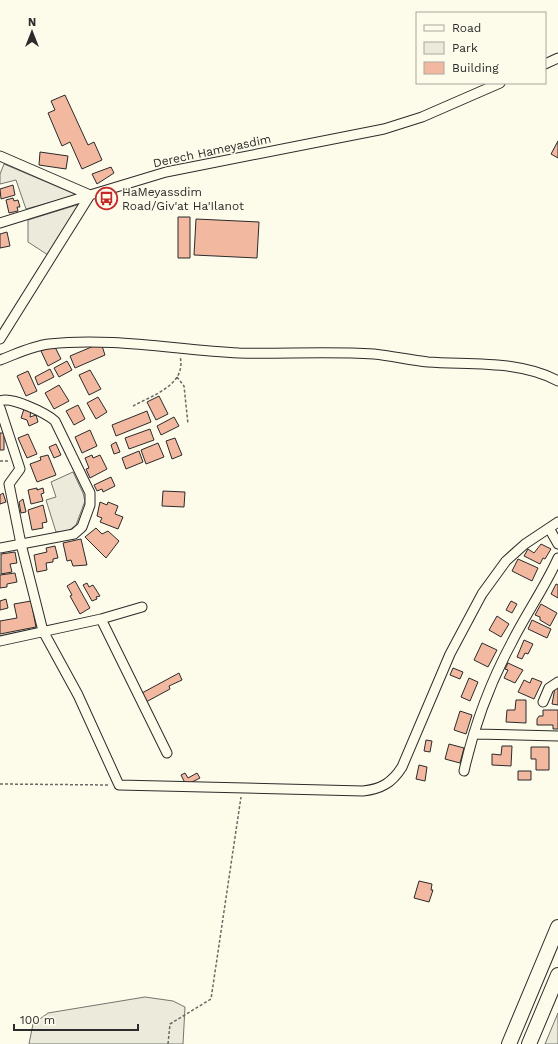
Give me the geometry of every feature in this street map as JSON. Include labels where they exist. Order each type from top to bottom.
[{"type":"highway","points":[[509,1044],[558,927]]},
{"type":"highway","points":[[529,1044],[558,975]]},
{"type":"street","points":[[546,64],[558,58]]},
{"type":"street","name":"Derech Hameyasdim","points":[[0,223],[135,180],[178,169],[384,129],[422,117],[498,84]]},
{"type":"street","points":[[0,156],[90,195],[0,339]]},
{"type":"street","points":[[0,360],[48,344],[109,343],[238,353],[374,354],[430,362],[471,363],[529,370],[544,373],[558,381]]},
{"type":"street","points":[[0,400],[8,399],[51,417],[68,447],[90,493],[90,505],[79,531],[74,534],[0,548]]},
{"type":"street","points":[[0,408],[20,469],[9,484],[21,544],[43,631],[78,695],[119,785],[363,791],[384,787],[402,767],[450,654],[482,594],[506,561],[525,544],[558,522]]},
{"type":"street","points":[[549,528],[558,544]]},
{"type":"street","points":[[464,771],[474,734],[486,699],[511,643],[558,558]]},
{"type":"street","points":[[0,641],[101,619],[142,607]]},
{"type":"street","points":[[101,619],[167,753]]},
{"type":"street","points":[[543,702],[548,688],[558,682]]},
{"type":"street","points":[[474,734],[558,736]]},
{"type":"path","points":[[133,406],[171,385],[178,377],[181,361],[176,347]]},
{"type":"path","points":[[178,377],[184,386],[188,424]]},
{"type":"path","points":[[0,784],[119,785]]},
{"type":"path","points":[[168,1044],[170,1024],[211,999],[242,787]]},
{"type":"green space","points":[[4,164],[77,195],[26,209],[16,180],[0,184],[0,174]]},
{"type":"green space","points":[[80,204],[48,255],[28,242],[28,220]]},
{"type":"green space","points":[[73,472],[83,493],[85,501],[76,525],[68,531],[56,532],[46,500],[56,497],[51,482]]},
{"type":"green space","points":[[145,997],[173,1001],[185,1007],[183,1044],[29,1044],[33,1024],[48,1013]]},
{"type":"green space","points":[[558,1013],[558,1044],[545,1044]]},
{"type":"building","points":[[65,95],[88,145],[94,142],[102,160],[82,169],[70,142],[62,146],[48,113],[55,110],[51,101]]},
{"type":"building","points":[[558,141],[558,158],[551,154]]},
{"type":"building","points":[[40,152],[68,156],[66,169],[39,165]]},
{"type":"building","points":[[111,167],[114,173],[97,184],[92,174]]},
{"type":"building","points":[[13,185],[15,195],[1,199],[0,189]]},
{"type":"building","points":[[13,198],[14,201],[18,200],[20,207],[17,207],[18,211],[9,213],[6,200]]},
{"type":"building","points":[[178,217],[190,217],[190,258],[178,258]]},
{"type":"building","points":[[196,219],[259,222],[257,258],[194,255]]},
{"type":"building","points":[[7,232],[10,246],[0,248],[0,234]]},
{"type":"building","points":[[101,343],[105,355],[75,368],[70,356]]},
{"type":"building","points":[[54,345],[61,359],[48,366],[41,351]]},
{"type":"building","points":[[67,361],[72,370],[59,377],[54,368]]},
{"type":"building","points":[[50,369],[54,377],[38,385],[35,377]]},
{"type":"building","points":[[90,370],[101,389],[89,395],[79,375]]},
{"type":"building","points":[[28,371],[37,391],[26,396],[17,376]]},
{"type":"building","points":[[59,385],[69,401],[54,409],[45,393]]},
{"type":"building","points":[[159,396],[168,414],[156,420],[147,402]]},
{"type":"building","points":[[98,397],[107,412],[96,419],[87,403]]},
{"type":"building","points":[[78,405],[85,419],[74,425],[66,411]]},
{"type":"building","points":[[24,409],[31,411],[30,417],[36,415],[38,422],[29,426],[27,420],[21,418]]},
{"type":"building","points":[[147,411],[151,422],[116,436],[112,425]]},
{"type":"building","points":[[174,417],[179,426],[161,435],[157,426]]},
{"type":"building","points":[[150,429],[154,440],[129,449],[125,438]]},
{"type":"building","points":[[90,430],[97,446],[82,453],[75,437]]},
{"type":"building","points":[[0,433],[4,433],[4,450],[0,450]]},
{"type":"building","points":[[28,434],[37,454],[27,458],[18,438]]},
{"type":"building","points":[[175,438],[182,455],[172,459],[166,441]]},
{"type":"building","points":[[116,442],[120,452],[114,454],[111,445]]},
{"type":"building","points":[[158,443],[164,457],[146,464],[141,450]]},
{"type":"building","points":[[56,444],[61,455],[54,458],[49,447]]},
{"type":"building","points":[[139,451],[143,462],[126,469],[122,458]]},
{"type":"building","points":[[48,455],[56,475],[37,482],[30,464],[41,460],[40,457]]},
{"type":"building","points":[[92,455],[93,458],[100,455],[107,469],[90,478],[86,469],[89,468],[85,458]]},
{"type":"building","points":[[111,477],[115,486],[103,492],[102,489],[97,491],[94,485]]},
{"type":"building","points":[[37,488],[37,490],[43,488],[44,493],[41,494],[43,501],[31,504],[28,490]]},
{"type":"building","points":[[163,491],[185,492],[184,507],[162,506]]},
{"type":"building","points":[[3,493],[6,502],[0,504],[0,495]]},
{"type":"building","points":[[23,499],[26,512],[21,513],[19,502]]},
{"type":"building","points":[[100,502],[107,505],[108,502],[118,506],[115,514],[123,517],[118,529],[100,522],[102,518],[97,516]]},
{"type":"building","points":[[43,505],[47,522],[42,523],[43,528],[32,530],[28,510]]},
{"type":"building","points":[[96,528],[102,534],[108,531],[119,541],[106,558],[85,537]]},
{"type":"building","points":[[81,539],[87,565],[73,566],[71,560],[67,561],[63,543]]},
{"type":"building","points":[[541,544],[551,549],[540,564],[524,556],[528,549],[534,553]]},
{"type":"building","points":[[55,546],[58,558],[53,559],[53,562],[46,563],[47,570],[37,572],[34,555],[47,552],[46,548]]},
{"type":"building","points":[[15,552],[17,563],[10,564],[12,572],[1,574],[1,554]]},
{"type":"building","points":[[518,559],[538,568],[532,581],[512,571]]},
{"type":"building","points":[[15,573],[17,582],[7,584],[7,587],[0,588],[0,575]]},
{"type":"building","points":[[75,581],[90,608],[80,614],[70,596],[72,595],[67,586]]},
{"type":"building","points":[[87,583],[89,587],[93,585],[100,596],[96,597],[97,599],[92,601],[83,585]]},
{"type":"building","points":[[556,584],[558,585],[558,598],[551,594]]},
{"type":"building","points":[[6,599],[8,608],[0,610],[0,601]]},
{"type":"building","points":[[31,601],[36,627],[0,634],[0,621],[17,618],[14,604]]},
{"type":"building","points":[[511,601],[517,604],[512,613],[506,610]]},
{"type":"building","points":[[541,604],[557,613],[550,626],[540,620],[540,617],[535,615]]},
{"type":"building","points":[[497,616],[509,624],[501,637],[489,630]]},
{"type":"building","points":[[532,620],[551,629],[547,638],[528,629]]},
{"type":"building","points":[[524,640],[533,644],[528,654],[525,653],[522,659],[517,657]]},
{"type":"building","points":[[482,643],[497,650],[488,667],[474,660]]},
{"type":"building","points":[[508,663],[523,670],[515,683],[504,678],[508,670],[505,669]]},
{"type":"building","points":[[453,668],[463,672],[460,679],[450,675]]},
{"type":"building","points":[[179,673],[182,680],[169,686],[170,689],[146,702],[142,693]]},
{"type":"building","points":[[469,678],[478,682],[470,701],[461,697]]},
{"type":"building","points":[[532,678],[542,682],[534,699],[518,692],[524,680],[530,683]]},
{"type":"building","points":[[555,688],[558,689],[558,705],[552,704]]},
{"type":"building","points":[[516,700],[526,700],[526,723],[506,722],[507,710],[515,710]]},
{"type":"building","points":[[543,710],[558,710],[558,729],[553,729],[553,725],[537,725],[537,719],[539,716],[543,716]]},
{"type":"building","points":[[460,711],[472,715],[466,734],[454,730]]},
{"type":"building","points":[[426,740],[432,741],[430,752],[424,751]]},
{"type":"building","points":[[449,744],[464,748],[460,763],[445,759]]},
{"type":"building","points":[[502,746],[512,746],[511,766],[492,765],[492,754],[501,755]]},
{"type":"building","points":[[531,747],[549,747],[549,770],[536,770],[536,759],[531,759]]},
{"type":"building","points":[[419,765],[427,767],[425,781],[416,779]]},
{"type":"building","points":[[518,771],[531,771],[531,780],[518,780]]},
{"type":"building","points":[[185,773],[188,778],[197,773],[200,778],[186,785],[181,775]]},
{"type":"building","points":[[419,881],[432,884],[431,890],[433,890],[429,902],[414,898]]},
{"type":"place","name":"HaMeyassdim Road/Giv'at Ha'Ilanot","points":[[107,199]]}]
